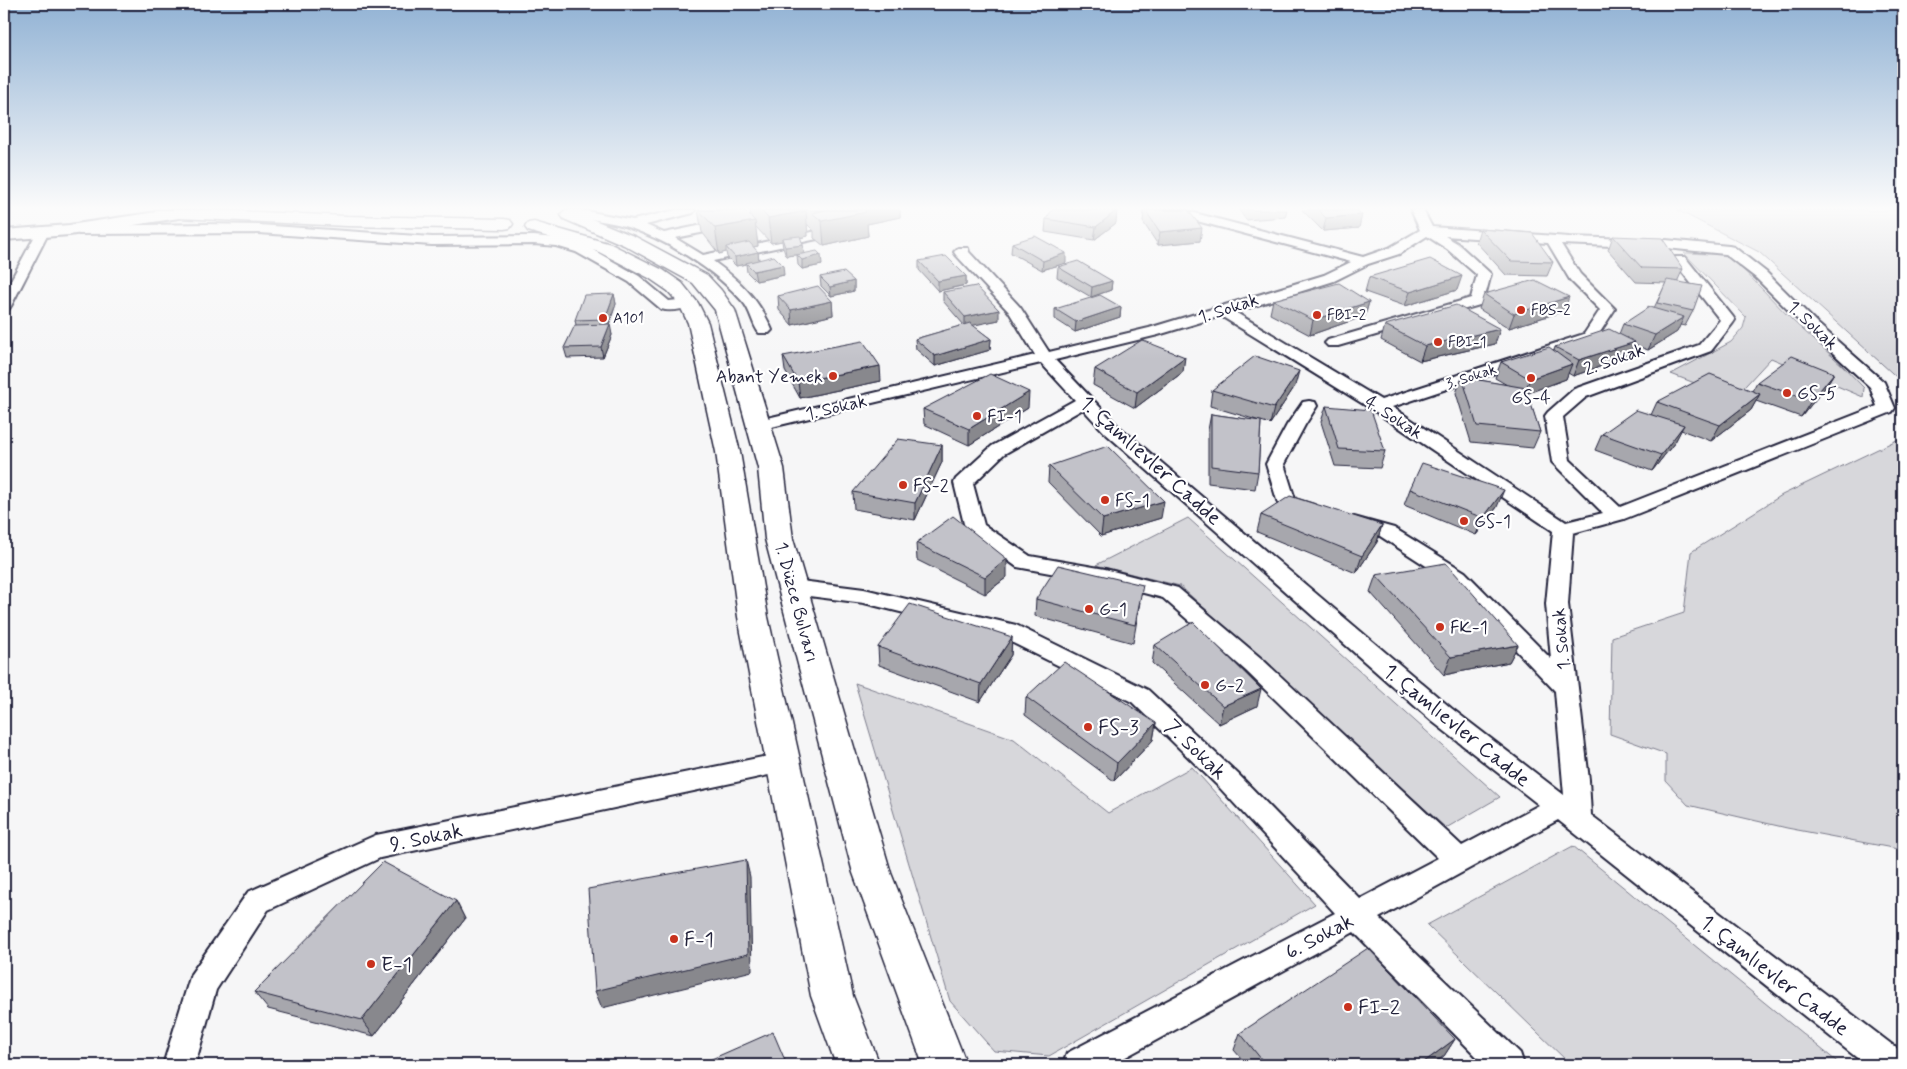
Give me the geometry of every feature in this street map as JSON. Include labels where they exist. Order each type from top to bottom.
[{"type":"main road","points":[[630,260],[675,287],[688,303],[698,323],[728,452],[754,618],[832,996],[858,1065]]},
{"type":"main road","name":"1. Düzce Bulvarı","points":[[666,260],[700,280],[714,294],[725,310],[771,468],[780,538],[872,872],[945,1065]]},
{"type":"street","points":[[4,306],[28,260]]},
{"type":"street","points":[[601,260],[634,279],[666,306],[688,303]]},
{"type":"street","points":[[700,260],[728,279],[750,300],[764,330]]},
{"type":"street","name":"1. Çamlıevler Cadde","points":[[968,260],[1015,310],[1045,358],[1111,429],[1442,715],[1892,1065]]},
{"type":"street","points":[[1359,260],[1363,261]]},
{"type":"street","name":"1. Sokak","points":[[759,425],[1154,332],[1249,301],[1329,278],[1366,260]]},
{"type":"street","points":[[1333,343],[1478,301],[1484,274],[1468,260]]},
{"type":"street","name":"3. Sokak","points":[[1379,406],[1590,337],[1608,309],[1574,277],[1564,260]]},
{"type":"street","name":"2. Sokak","points":[[1617,515],[1561,462],[1554,416],[1580,393],[1705,348],[1728,320],[1680,260]]},
{"type":"street","name":"1. Sokak","points":[[1569,815],[1566,688],[1557,604],[1563,529],[1617,515],[1886,408],[1878,385],[1813,327],[1761,275],[1742,260]]},
{"type":"street","name":"4. Sokak","points":[[1223,311],[1379,406],[1563,529]]},
{"type":"street","points":[[1085,401],[998,450],[963,483],[974,528],[1024,562],[1104,576],[1170,593],[1254,665],[1459,861]]},
{"type":"street","points":[[1309,406],[1296,424],[1275,464],[1286,503],[1387,532],[1458,577],[1566,688]]},
{"type":"street","name":"7. Sokak","points":[[793,586],[864,596],[1008,631],[1140,696],[1229,781],[1357,916],[1508,1065]]},
{"type":"street","name":"9. Sokak","points":[[179,1065],[202,984],[258,900],[376,847],[783,763]]},
{"type":"street","name":"6. Sokak","points":[[1079,1065],[1459,861],[1569,815]]},
{"type":"shaded area","points":[[1691,260],[1734,260],[1793,321],[1842,365],[1864,388],[1863,397],[1771,358],[1734,398],[1671,374],[1731,342],[1743,328],[1746,317]]},
{"type":"shaded area","points":[[1768,260],[1903,260],[1903,383]]},
{"type":"shaded area","points":[[1903,437],[1903,850],[1787,828],[1688,805],[1666,781],[1666,754],[1610,734],[1612,637],[1684,613],[1691,552],[1782,495]]},
{"type":"shaded area","points":[[1188,518],[1500,797],[1446,828],[1180,586],[1096,565]]},
{"type":"shaded area","points":[[855,683],[1014,739],[1108,813],[1192,767],[1315,904],[1049,1056],[994,1051],[950,1001]]},
{"type":"shaded area","points":[[1573,846],[1841,1065],[1571,1065],[1427,925]]},
{"type":"building","points":[[758,260],[778,260],[783,265],[754,271],[746,263]]},
{"type":"building","points":[[950,260],[966,276],[938,281],[919,261]]},
{"type":"building","points":[[1427,260],[1432,260],[1462,276],[1410,292],[1369,277]]},
{"type":"building","points":[[1510,260],[1551,260],[1553,262]]},
{"type":"building","points":[[1635,260],[1677,260],[1683,269],[1642,268]]},
{"type":"building","points":[[1078,261],[1112,281],[1092,287],[1058,267]]},
{"type":"building","points":[[844,272],[854,281],[830,287],[820,277]]},
{"type":"building","points":[[1535,280],[1569,297],[1514,314],[1484,294]]},
{"type":"building","points":[[1667,280],[1702,286],[1693,311],[1657,303]]},
{"type":"building","points":[[1339,283],[1369,302],[1313,320],[1273,300]]},
{"type":"building","points":[[818,286],[832,301],[791,310],[778,296]]},
{"type":"building","points":[[976,286],[999,310],[965,317],[943,292]]},
{"type":"building","points":[[614,294],[605,319],[575,320],[584,295]]},
{"type":"building","points":[[1100,295],[1121,307],[1076,322],[1055,309]]},
{"type":"building","points":[[1456,305],[1500,329],[1425,346],[1385,325]]},
{"type":"building","points":[[1649,307],[1684,317],[1655,335],[1623,324]]},
{"type":"building","points":[[970,323],[991,339],[935,356],[915,339]]},
{"type":"building","points":[[610,324],[601,347],[564,348],[575,325]]},
{"type":"building","points":[[1609,329],[1635,342],[1579,360],[1555,347]]},
{"type":"building","points":[[1142,340],[1185,357],[1137,392],[1095,369]]},
{"type":"building","points":[[863,341],[880,366],[798,382],[783,356]]},
{"type":"building","points":[[1549,347],[1572,364],[1530,379],[1501,362]]},
{"type":"building","points":[[1255,356],[1299,371],[1274,408],[1212,390]]},
{"type":"building","points":[[1792,356],[1834,373],[1811,401],[1757,382]]},
{"type":"building","points":[[990,374],[1029,392],[969,429],[923,409]]},
{"type":"building","points":[[1710,374],[1760,394],[1720,425],[1657,402]]},
{"type":"building","points":[[1462,377],[1526,388],[1540,432],[1477,426]]},
{"type":"building","points":[[1326,406],[1371,410],[1385,451],[1339,449]]},
{"type":"building","points":[[1636,410],[1684,425],[1661,455],[1602,434]]},
{"type":"building","points":[[1211,414],[1261,421],[1258,472],[1211,466]]},
{"type":"building","points":[[898,439],[942,445],[915,503],[853,492]]},
{"type":"building","points":[[1108,446],[1164,501],[1103,519],[1049,466]]},
{"type":"building","points":[[1422,463],[1504,490],[1483,518],[1410,489]]},
{"type":"building","points":[[1290,496],[1382,525],[1362,556],[1261,515]]},
{"type":"building","points":[[953,516],[1007,559],[985,577],[916,543]]},
{"type":"building","points":[[1446,563],[1518,645],[1451,657],[1376,575]]},
{"type":"building","points":[[1058,565],[1143,585],[1135,625],[1036,599]]},
{"type":"building","points":[[910,604],[1012,637],[981,684],[878,647]]},
{"type":"building","points":[[1193,622],[1261,689],[1223,706],[1155,645]]},
{"type":"building","name":"FS-3","points":[[1064,662],[1156,723],[1117,763],[1026,697]]},
{"type":"building","name":"F-1","points":[[746,860],[748,954],[595,991],[588,889]]},
{"type":"building","name":"E-1","points":[[383,862],[456,901],[362,1020],[254,992]]},
{"type":"building","name":"FI-2","points":[[1368,948],[1455,1039],[1420,1065],[1266,1065],[1240,1033]]},
{"type":"building","points":[[773,1032],[787,1065],[698,1065]]},
{"type":"place","name":"FBS-2","points":[[1521,310]]},
{"type":"place","name":"FBI-2","points":[[1317,315]]},
{"type":"place","name":"A101","points":[[603,318]]},
{"type":"place","name":"FBI-1","points":[[1438,342]]},
{"type":"place","name":"Abant Yemek","points":[[833,376]]},
{"type":"place","name":"GS-4","points":[[1531,378]]},
{"type":"place","name":"GS-5","points":[[1787,393]]},
{"type":"place","name":"FI-1","points":[[977,416]]},
{"type":"place","name":"FS-2","points":[[903,485]]},
{"type":"place","name":"FS-1","points":[[1105,500]]},
{"type":"place","name":"GS-1","points":[[1464,521]]},
{"type":"place","name":"G-1","points":[[1089,609]]},
{"type":"place","name":"FK-1","points":[[1440,627]]},
{"type":"place","name":"G-2","points":[[1205,685]]},
{"type":"place","name":"FS-3","points":[[1088,727]]},
{"type":"place","name":"F-1","points":[[674,939]]},
{"type":"place","name":"E-1","points":[[371,964]]},
{"type":"place","name":"FI-2","points":[[1348,1007]]}]
